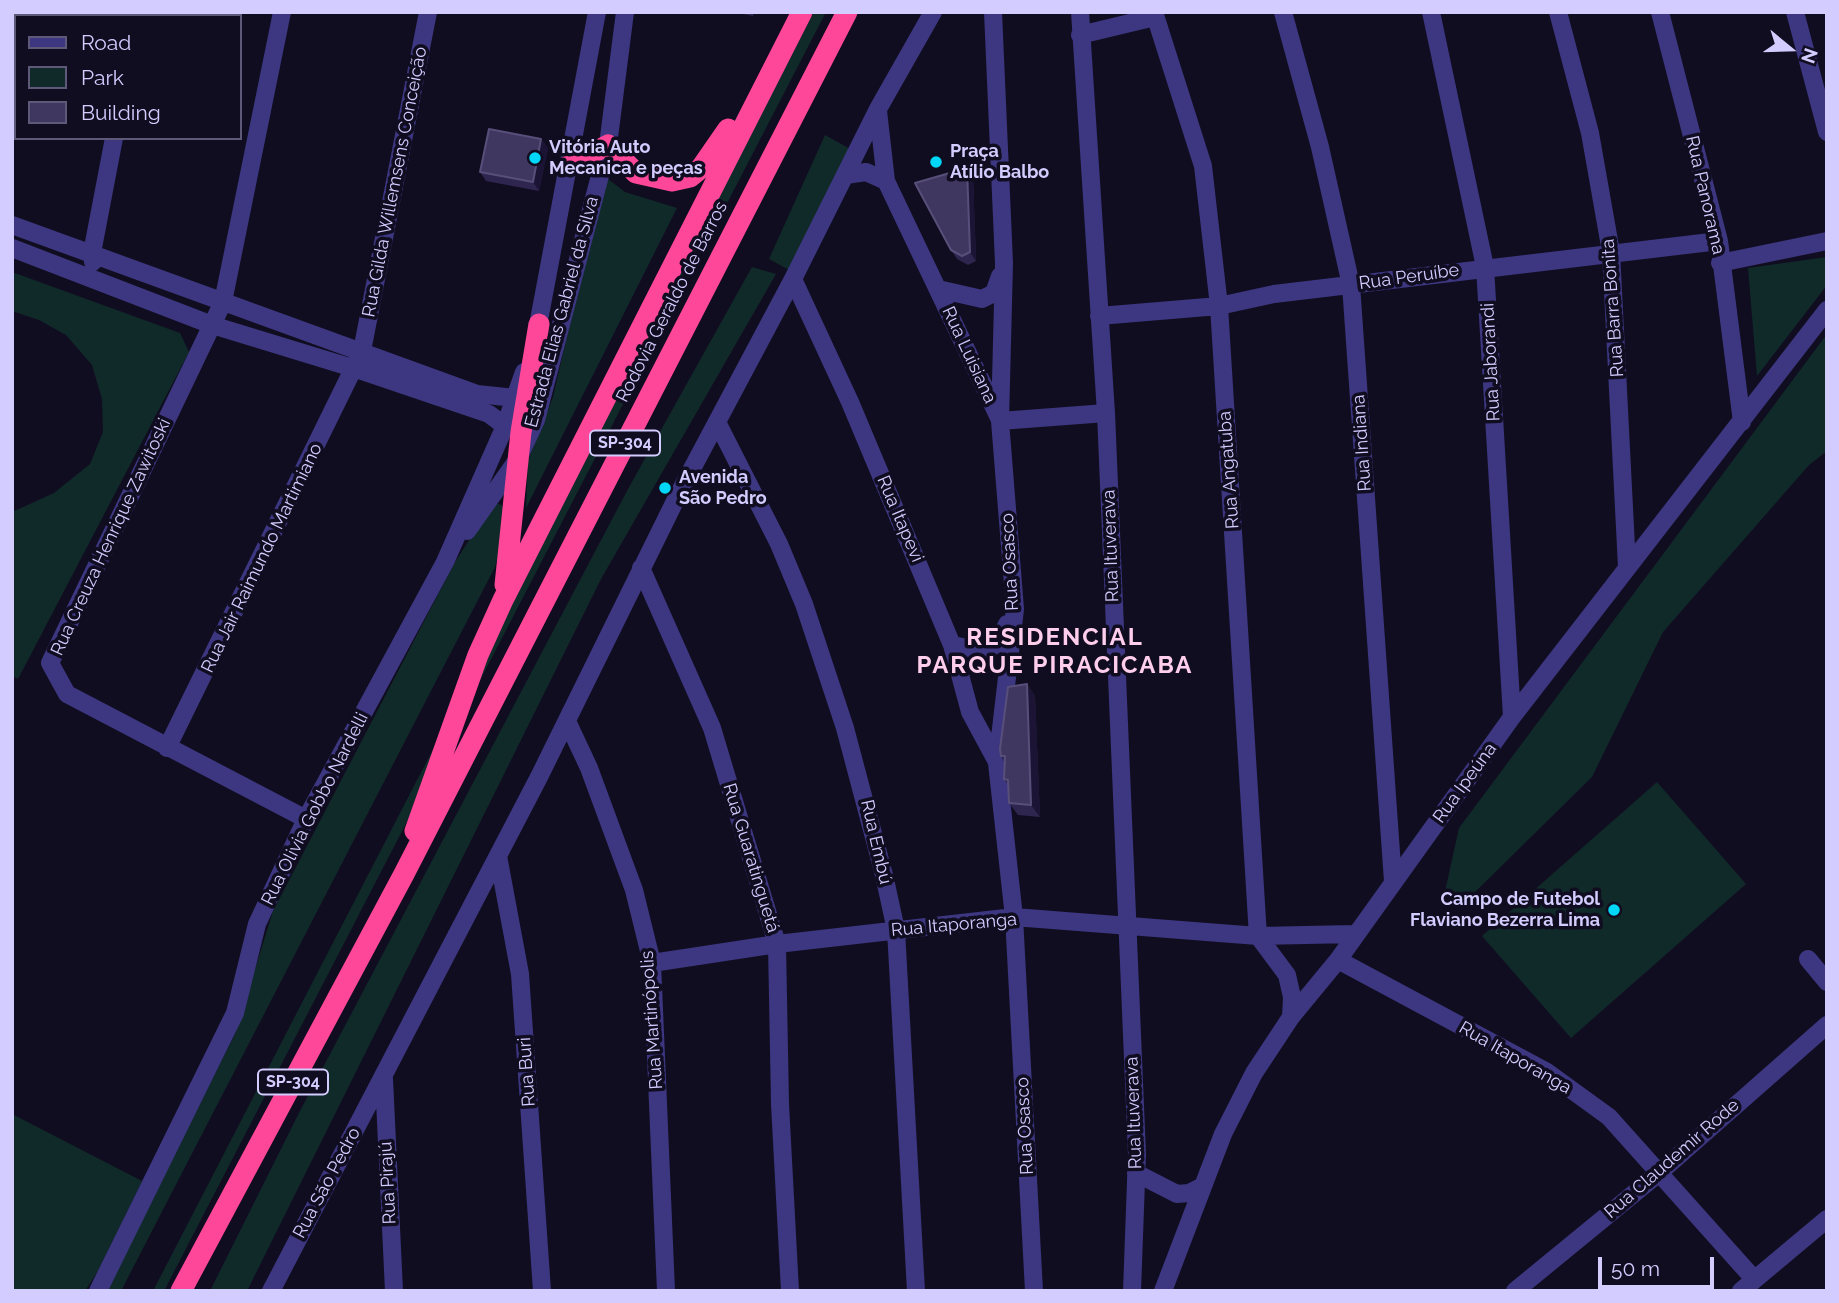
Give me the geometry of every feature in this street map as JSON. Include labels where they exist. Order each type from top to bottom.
[{"type":"highway","name":"Rodovia Geraldo de Barros","points":[[181,1291],[404,874],[847,12]]},
{"type":"highway","points":[[569,165],[608,145],[636,173],[672,181],[690,177],[701,168],[724,138],[765,59],[798,18]]},
{"type":"highway","name":"Rodovia Geraldo de Barros","points":[[404,874],[418,820],[478,655],[503,600],[798,18]]},
{"type":"highway","points":[[503,600],[517,459],[539,324]]},
{"type":"street","points":[[212,325],[223,302],[282,12]]},
{"type":"street","name":"Rua Gilda Willemsens Conceição","points":[[359,360],[428,12]]},
{"type":"street","name":"Estrada Elias Gabriel da Silva","points":[[445,562],[505,426],[539,324],[597,12]]},
{"type":"street","name":"Estrada Elias Gabriel da Silva","points":[[445,562],[517,459],[536,420],[608,145],[625,12]]},
{"type":"street","points":[[383,1076],[567,721],[716,422],[793,279],[878,109],[933,12]]},
{"type":"street","name":"Rua Osasco","points":[[981,12],[994,40]]},
{"type":"street","name":"Rua Osasco","points":[[993,12],[1004,263],[1000,421],[1015,609],[997,763],[1014,917],[1034,1291]]},
{"type":"street","name":"Rua Ituverava","points":[[1080,12],[1106,414],[1136,1172],[1132,1291]]},
{"type":"street","name":"Rua Indiana","points":[[1283,12],[1320,147],[1351,285],[1394,881]]},
{"type":"street","name":"Rua Jaborandi","points":[[1431,12],[1485,267],[1512,717]]},
{"type":"street","name":"Rua Barra Bonita","points":[[1558,12],[1590,133],[1611,252],[1627,567]]},
{"type":"street","name":"Rua Panorama","points":[[1660,12],[1719,241],[1742,422]]},
{"type":"street","points":[[1795,12],[1827,132]]},
{"type":"street","points":[[1080,35],[1155,14]]},
{"type":"street","name":"Rua Angatuba","points":[[1155,14],[1203,166],[1219,306],[1258,936]]},
{"type":"street","name":"Rua Luisiana","points":[[878,109],[886,181],[1000,421]]},
{"type":"street","points":[[96,282],[92,253],[114,140]]},
{"type":"street","points":[[846,175],[866,172],[886,181]]},
{"type":"street","points":[[12,225],[223,302],[489,414],[505,426]]},
{"type":"street","name":"Rua Peruíbe","points":[[1099,316],[1219,306],[1274,294],[1719,241]]},
{"type":"street","points":[[1720,263],[1827,242]]},
{"type":"street","points":[[12,248],[212,325],[359,360],[477,394],[516,398]]},
{"type":"street","name":"Rua Luisiana","points":[[939,289],[982,299],[994,293],[1004,263]]},
{"type":"street","name":"Rua Itapevi","points":[[793,279],[850,402],[952,645],[970,712],[997,763]]},
{"type":"street","name":"Rua Ipeúna","points":[[1163,1291],[1223,1134],[1254,1073],[1291,1017],[1338,960],[1353,934],[1512,717],[1827,310]]},
{"type":"street","name":"Rua Creuza Henrique Zawitoski","points":[[212,325],[50,663],[67,694],[306,818]]},
{"type":"street","name":"Rua Jair Raimundo Martimiano","points":[[167,748],[359,360]]},
{"type":"street","points":[[1000,421],[1106,414]]},
{"type":"street","name":"Rua Embú","points":[[716,422],[779,544],[804,604],[865,794],[896,930],[916,1291]]},
{"type":"street","name":"Rua Olivia Gobbo Nardelli","points":[[98,1291],[235,1013],[257,924],[306,818],[445,562]]},
{"type":"street","name":"Rua Guaratinguetá","points":[[641,568],[712,727],[777,944],[780,1104],[790,1291]]},
{"type":"street","points":[[952,645],[985,651],[998,643],[1015,609]]},
{"type":"street","name":"Rua Martinópolis","points":[[567,721],[589,768],[634,890],[652,963],[666,1291]]},
{"type":"street","name":"Rua Buri","points":[[498,856],[520,974],[542,1291]]},
{"type":"street","name":"Rua Itaporanga","points":[[652,963],[777,944],[1014,917],[1258,936],[1353,934]]},
{"type":"street","points":[[1258,936],[1287,975],[1292,997],[1291,1017]]},
{"type":"street","points":[[1808,959],[1827,982]]},
{"type":"street","name":"Rua Itaporanga","points":[[1338,960],[1547,1073],[1609,1117],[1659,1173],[1748,1285]]},
{"type":"street","name":"Rua Claudemir Rode","points":[[1515,1291],[1659,1173],[1827,1024]]},
{"type":"street","name":"Rua São Pedro","points":[[271,1291],[383,1076]]},
{"type":"street","name":"Rua Pirajú","points":[[383,1076],[394,1291]]},
{"type":"street","points":[[1136,1172],[1177,1194],[1189,1193],[1201,1187]]},
{"type":"street","points":[[1748,1285],[1827,1219]]},
{"type":"green space","points":[[814,12],[826,12],[164,1291],[153,1291]]},
{"type":"green space","points":[[825,135],[852,150],[791,271],[769,259]]},
{"type":"green space","points":[[604,176],[625,192],[677,208],[526,508],[528,461],[553,397]]},
{"type":"green space","points":[[1827,257],[1827,285],[1757,376],[1748,268]]},
{"type":"green space","points":[[752,267],[776,274],[601,579],[247,1291],[210,1291],[300,1111],[628,489]]},
{"type":"green space","points":[[12,272],[180,333],[189,352],[18,679],[12,676],[12,512],[54,493],[90,464],[103,432],[102,399],[92,365],[66,335],[39,320],[12,311]]},
{"type":"green space","points":[[1827,334],[1827,451],[1809,465],[1663,632],[1592,777],[1472,895],[1444,896],[1459,828]]},
{"type":"green space","points":[[493,503],[502,505],[507,520],[495,567],[121,1291],[106,1291],[235,1034],[273,911],[455,562]]},
{"type":"green space","name":"Campo de Futebol Flaviano Bezerra Lima","points":[[1657,782],[1746,884],[1571,1038],[1482,936]]},
{"type":"green space","points":[[12,1114],[142,1181],[98,1271],[85,1291],[12,1291]]},
{"type":"building","points":[[489,129],[541,139],[533,182],[480,172]]},
{"type":"building","points":[[967,168],[970,252],[962,256],[951,250],[915,183]]},
{"type":"building","points":[[1027,684],[1031,805],[1009,803],[1008,780],[1004,779],[1005,756],[1001,756],[1000,749],[1008,687]]},
{"type":"place","name":"Vitória Auto Mecanica e peças","points":[[535,158]]},
{"type":"place","name":"Praça Atílio Balbo","points":[[936,162]]},
{"type":"place","name":"Avenida São Pedro","points":[[665,488]]},
{"type":"place","name":"Campo de Futebol Flaviano Bezerra Lima","points":[[1614,910]]},
{"type":"district","name":"RESIDENCIAL PARQUE PIRACICABA","points":[[1055,652]]}]
